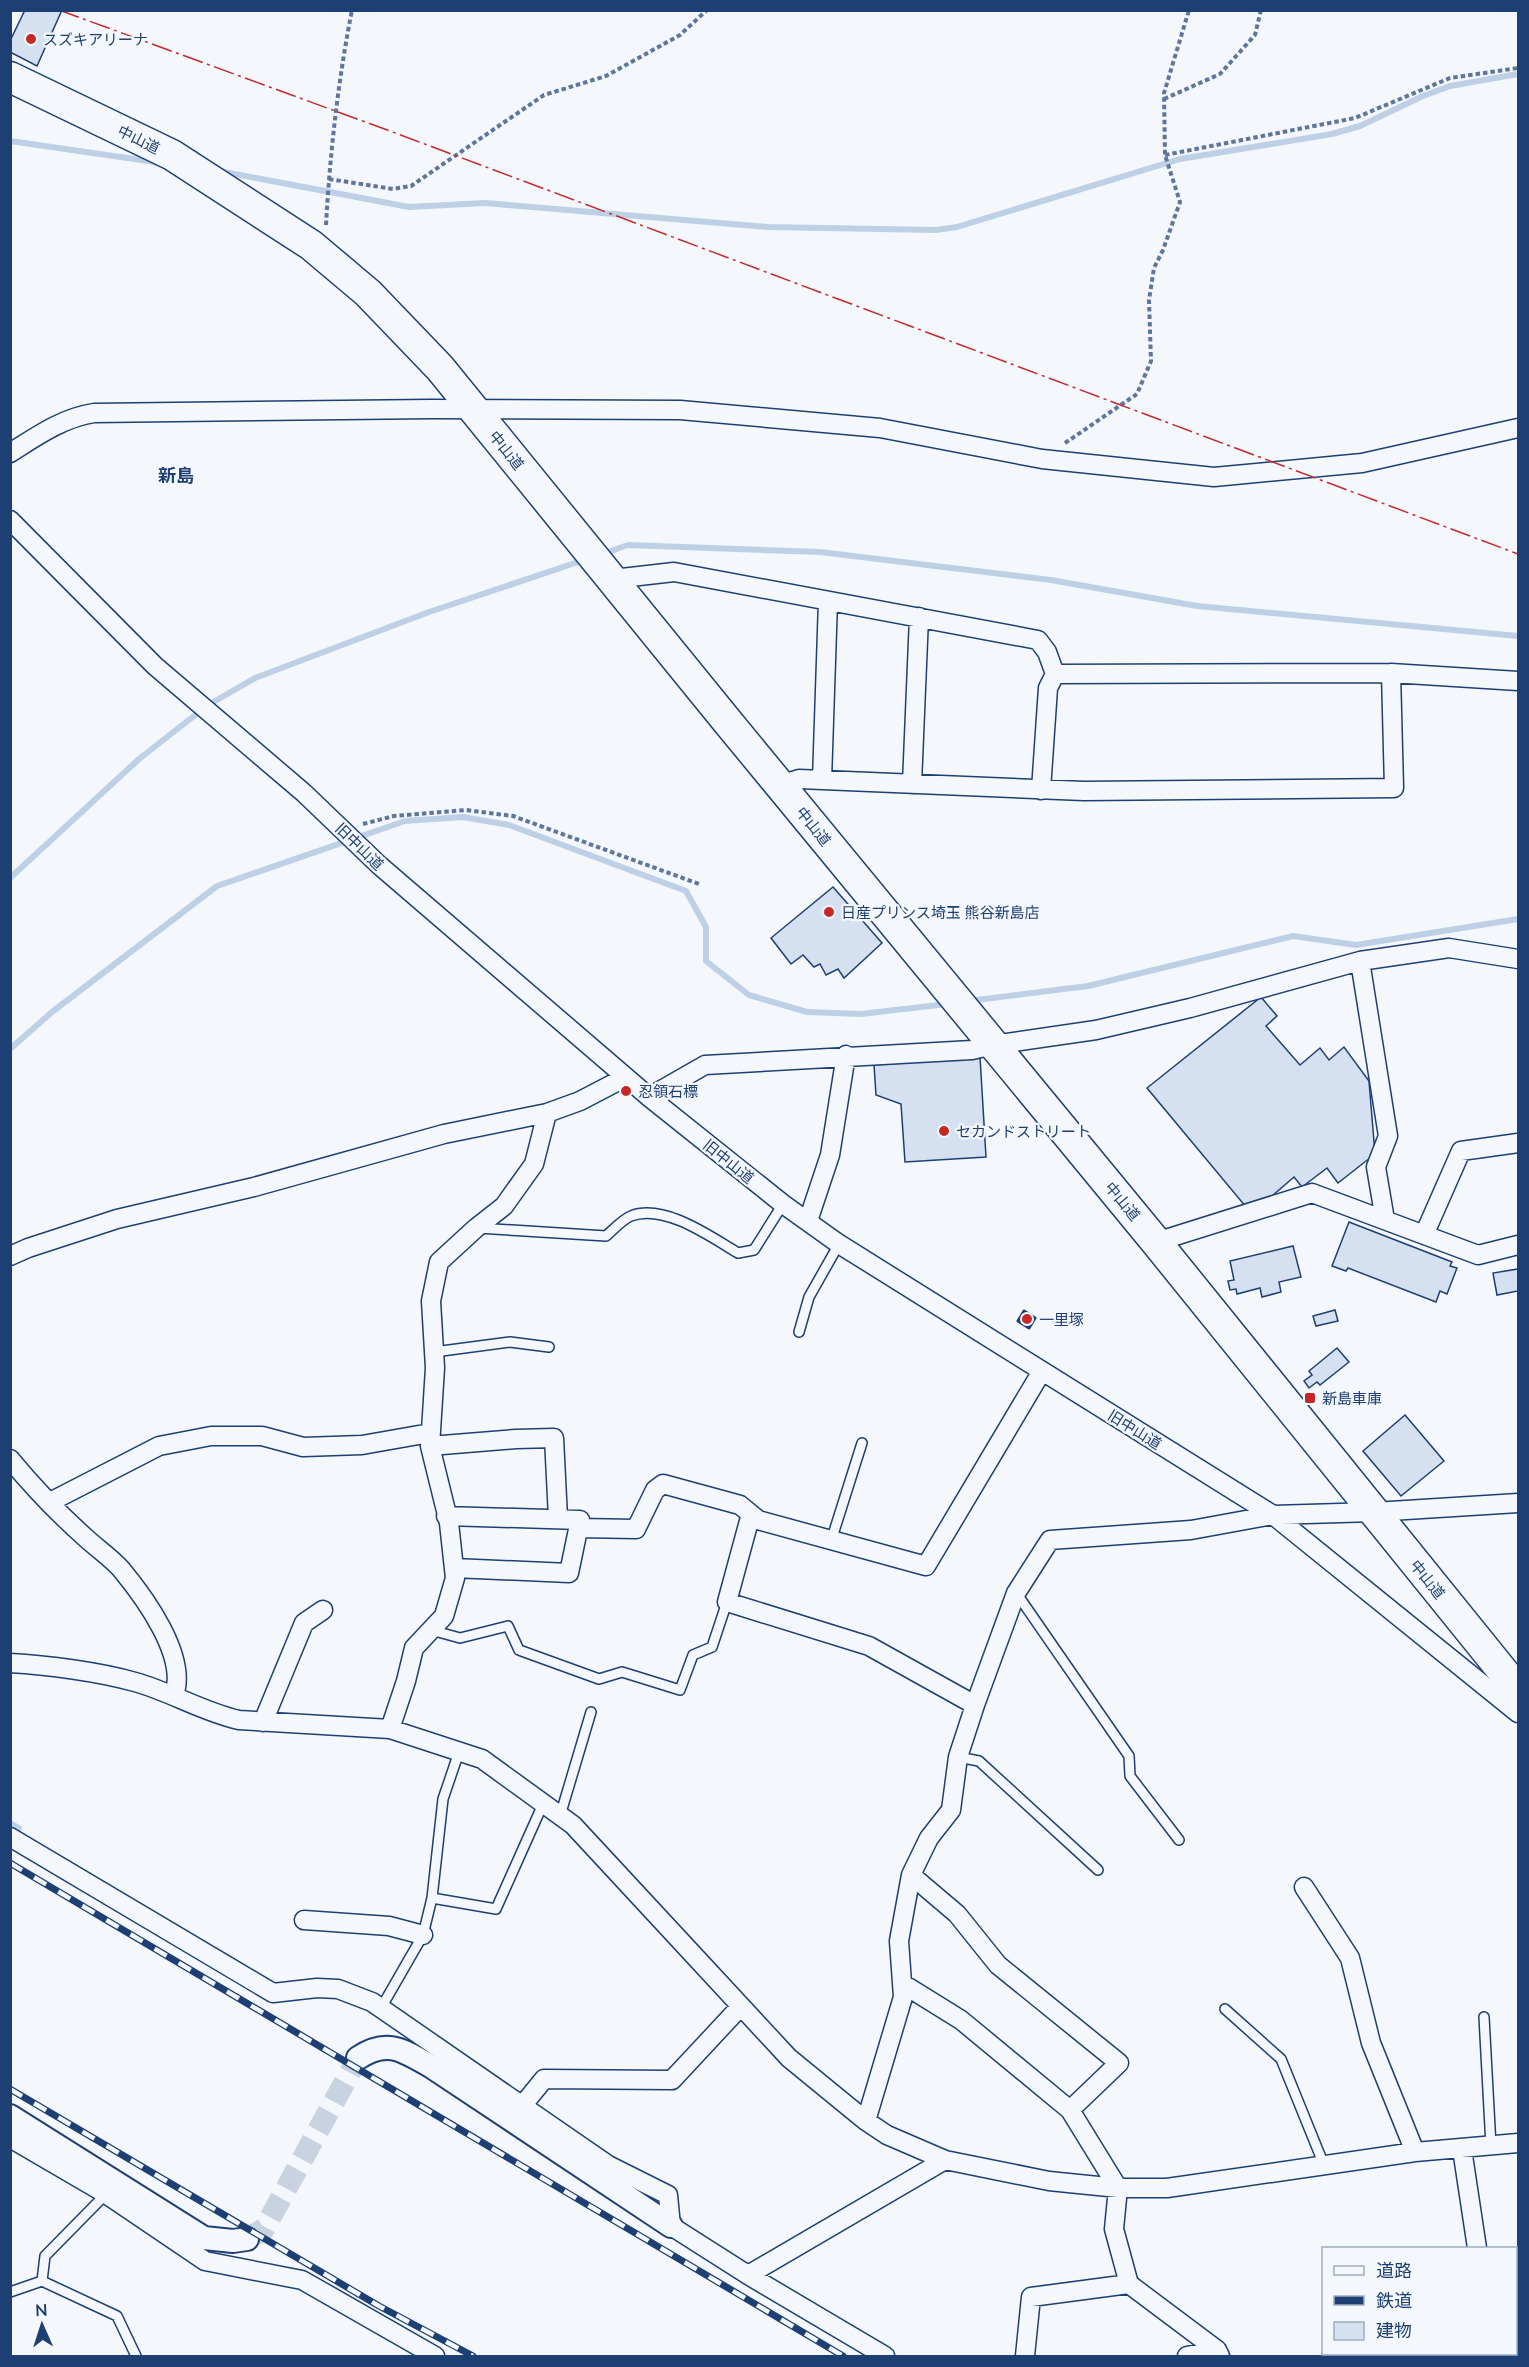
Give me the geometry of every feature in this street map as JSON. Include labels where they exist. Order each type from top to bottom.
[{"type":"highway","name":"中山道","points":[[10,77],[172,155],[311,245],[368,293],[409,334],[474,409],[779,785],[1156,1242],[1518,1690]]},
{"type":"street","points":[[10,453],[72,417],[94,413],[474,409],[680,410],[880,428],[1042,459],[1214,477],[1362,463],[1518,428]]},
{"type":"street","name":"旧中山道","points":[[10,520],[155,666],[304,793],[363,849],[626,1077],[783,1204],[839,1244],[1273,1515],[1518,1713]]},
{"type":"street","points":[[600,564],[674,572],[1038,640],[1047,652],[1055,674],[1048,688],[1041,790]]},
{"type":"street","points":[[822,780],[828,601]]},
{"type":"street","points":[[912,784],[919,617]]},
{"type":"street","points":[[779,785],[799,779],[1041,790],[1394,788],[1391,673]]},
{"type":"street","points":[[1055,674],[1391,673],[1518,681]]},
{"type":"street","points":[[650,1097],[705,1065],[846,1055],[972,1050],[1096,1030],[1360,961],[1449,948],[1518,959]]},
{"type":"street","points":[[1360,961],[1388,1136],[1376,1167],[1385,1221]]},
{"type":"street","points":[[808,1221],[830,1155],[846,1055]]},
{"type":"street","points":[[10,1256],[117,1219],[254,1187],[444,1134],[547,1113],[580,1101],[626,1077]]},
{"type":"street","points":[[390,1729],[414,1648],[444,1616],[455,1578],[446,1516],[430,1440],[434,1352],[431,1301],[439,1262],[476,1227],[504,1206],[534,1164],[547,1113]]},
{"type":"street","points":[[1424,1235],[1461,1151],[1518,1143]]},
{"type":"street","points":[[1156,1242],[1312,1193],[1478,1255],[1518,1245]]},
{"type":"street","points":[[975,1705],[869,1646],[727,1602],[749,1521],[758,1520],[926,1566],[1042,1371]]},
{"type":"street","points":[[50,1502],[159,1446],[211,1436],[262,1436],[303,1447],[430,1440],[554,1437],[558,1518]]},
{"type":"street","points":[[10,1459],[85,1538],[119,1567],[140,1593],[167,1640],[177,1670],[178,1684],[174,1695]]},
{"type":"street","points":[[579,1528],[636,1529],[655,1490],[663,1484],[740,1505],[758,1520]]},
{"type":"street","points":[[866,2121],[903,1997],[899,1941],[911,1875],[929,1839],[951,1810],[958,1757],[1016,1593],[1050,1540],[1191,1530],[1273,1515],[1374,1512],[1518,1503]]},
{"type":"street","points":[[446,1516],[580,1520],[569,1573],[454,1568]]},
{"type":"street","points":[[263,1722],[304,1623],[323,1610]]},
{"type":"street","points":[[10,1663],[117,1678],[174,1695],[216,1715],[239,1720],[390,1729],[482,1759],[573,1825],[789,2058],[866,2121],[887,2135],[945,2160],[1050,2181],[1118,2188],[1167,2188],[1415,2152],[1518,2143]]},
{"type":"street","points":[[10,1837],[273,1993],[338,1989],[372,2002],[608,2165],[668,2194],[671,2226]]},
{"type":"street","points":[[911,1875],[957,1914],[999,1965],[1119,2063],[1070,2109]]},
{"type":"street","points":[[1304,1887],[1350,1958],[1371,2043],[1415,2152]]},
{"type":"street","points":[[304,1920],[389,1926],[423,1935]]},
{"type":"street","points":[[903,1984],[961,2020],[1070,2109],[1118,2188],[1114,2229],[1129,2284],[1219,2353]]},
{"type":"street","points":[[522,2106],[544,2079],[672,2080],[741,2006]]},
{"type":"street","points":[[358,2058],[370,2050],[388,2046],[407,2053],[432,2067],[671,2226],[748,2275],[885,2356]]},
{"type":"street","points":[[10,2116],[204,2238],[233,2241],[247,2239]]},
{"type":"street","points":[[10,2138],[106,2194],[205,2261],[302,2280],[435,2356]]},
{"type":"street","points":[[1462,2149],[1477,2247]]},
{"type":"street","points":[[748,2275],[945,2160]]},
{"type":"street","points":[[1025,2356],[1031,2297],[1129,2284]]},
{"type":"street","points":[[1187,2356],[1219,2353]]},
{"type":"lane","points":[[476,1227],[606,1236],[631,1216],[659,1213],[694,1228],[738,1253],[754,1250],[783,1204]]},
{"type":"lane","points":[[799,1332],[809,1297],[839,1244]]},
{"type":"lane","points":[[434,1352],[510,1342],[549,1347]]},
{"type":"lane","points":[[831,1541],[862,1443]]},
{"type":"lane","points":[[1016,1593],[1129,1756],[1130,1776],[1179,1840]]},
{"type":"lane","points":[[430,1630],[460,1638],[508,1626],[519,1650],[599,1679],[622,1672],[680,1690],[693,1655],[712,1647],[727,1602]]},
{"type":"lane","points":[[560,1816],[591,1712]]},
{"type":"lane","points":[[381,2008],[423,1935],[432,1898],[443,1799],[459,1752]]},
{"type":"lane","points":[[958,1757],[979,1761],[1098,1870]]},
{"type":"lane","points":[[432,1898],[496,1909],[543,1804]]},
{"type":"lane","points":[[1226,2009],[1281,2059],[1324,2165]]},
{"type":"lane","points":[[1484,2017],[1491,2146]]},
{"type":"lane","points":[[42,2281],[45,2256],[106,2194]]},
{"type":"lane","points":[[10,2292],[42,2281],[117,2316],[136,2356]]},
{"type":"path","points":[[324,256],[328,179],[342,64],[352,10]]},
{"type":"path","points":[[328,179],[393,189],[411,186],[544,95],[606,76],[680,34],[707,10]]},
{"type":"path","points":[[1042,459],[1137,394],[1152,361],[1149,300],[1154,268],[1180,202],[1166,156],[1164,93],[1189,10]]},
{"type":"path","points":[[1164,99],[1220,74],[1255,35],[1261,10]]},
{"type":"path","points":[[1166,156],[1354,118],[1450,78],[1518,68]]},
{"type":"path","points":[[342,829],[394,816],[466,810],[513,816],[699,884]]},
{"type":"building","name":"スズキアリーナ","points":[[25,10],[62,10],[37,66],[10,52],[10,41]]},
{"type":"building","name":"日産プリンス埼玉 熊谷新島店","points":[[833,887],[882,943],[844,978],[838,969],[826,975],[820,964],[814,967],[803,955],[791,964],[771,938]]},
{"type":"building","points":[[1261,997],[1277,1016],[1266,1026],[1300,1065],[1320,1048],[1329,1060],[1344,1047],[1369,1081],[1375,1154],[1338,1183],[1327,1168],[1302,1187],[1294,1177],[1265,1202],[1246,1207],[1147,1088]]},
{"type":"building","name":"セカンドストリート","points":[[980,1057],[986,1157],[905,1162],[901,1104],[876,1095],[874,1065]]},
{"type":"building","points":[[1349,1222],[1452,1262],[1450,1266],[1457,1268],[1447,1294],[1440,1291],[1436,1302],[1348,1268],[1346,1271],[1332,1266]]},
{"type":"building","points":[[1293,1246],[1301,1277],[1279,1282],[1281,1292],[1262,1297],[1260,1288],[1237,1294],[1236,1289],[1230,1290],[1228,1281],[1234,1280],[1230,1261]]},
{"type":"building","points":[[1518,1269],[1518,1291],[1497,1295],[1493,1273]]},
{"type":"building","points":[[1335,1310],[1338,1321],[1316,1326],[1313,1316]]},
{"type":"building","points":[[1337,1348],[1349,1362],[1320,1385],[1317,1382],[1309,1388],[1304,1381],[1312,1375],[1309,1371]]},
{"type":"building","points":[[1405,1415],[1444,1461],[1401,1496],[1363,1451]]},
{"type":"waterway","points":[[219,171],[409,207],[485,203],[768,227],[936,230],[957,227],[1180,159],[1332,134],[1360,126],[1423,96],[1450,86],[1518,74]]},
{"type":"waterway","points":[[10,141],[155,162]]},
{"type":"waterway","points":[[602,554],[628,545],[820,552],[1051,580],[1197,606],[1518,636]]},
{"type":"waterway","points":[[10,878],[139,759],[208,705],[255,678],[429,612],[584,560]]},
{"type":"waterway","points":[[10,1049],[52,1012],[217,886],[405,821],[463,817],[509,825],[686,891],[706,927],[706,961],[749,995],[807,1012],[861,1014],[947,1004]]},
{"type":"waterway","points":[[969,1001],[1088,986],[1293,936],[1356,945],[1518,919]]},
{"type":"waterway","points":[[10,1823],[19,1828],[16,1833]]},
{"type":"tunnel","points":[[247,2239],[264,2229],[358,2058]]},
{"type":"railway","points":[[10,1863],[843,2356]]},
{"type":"railway","points":[[10,2089],[379,2306],[473,2356]]},
{"type":"wall","points":[[1024,1311],[1035,1318],[1029,1328],[1018,1321],[1024,1311]]},
{"type":"power","points":[[59,10],[390,131],[1518,554]]},
{"type":"place","name":"スズキアリーナ","points":[[31,39]]},
{"type":"place","name":"日産プリンス埼玉 熊谷新島店","points":[[829,912]]},
{"type":"place","name":"忍領石標","points":[[626,1091]]},
{"type":"place","name":"セカンドストリート","points":[[944,1131]]},
{"type":"place","name":"一里塚","points":[[1027,1319]]},
{"type":"place","name":"新島車庫","points":[[1310,1398]]},
{"type":"district","name":"新島","points":[[176,475]]}]
